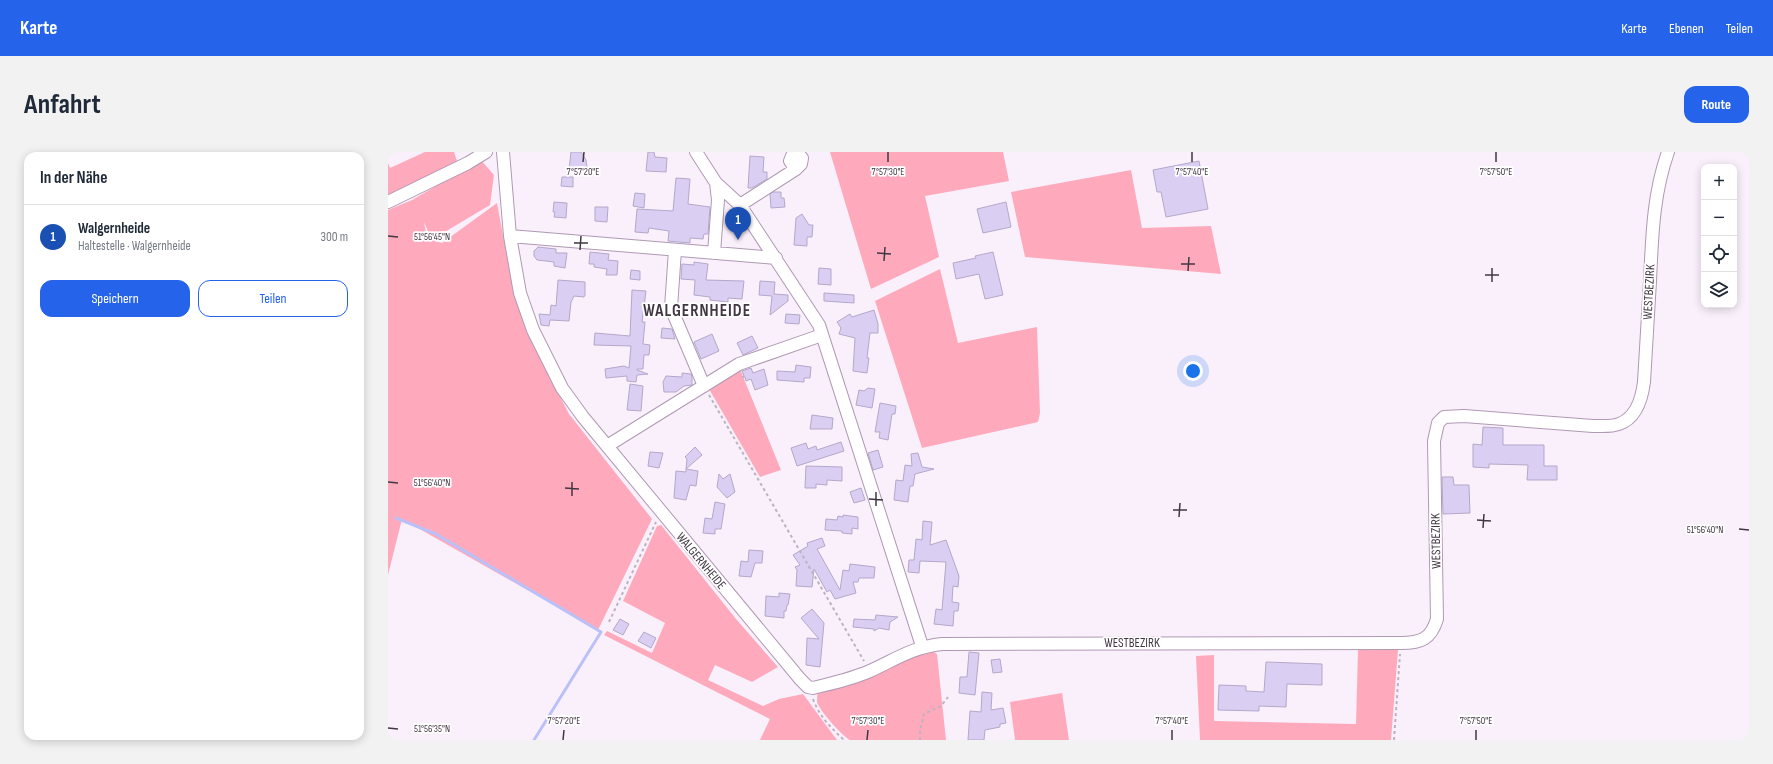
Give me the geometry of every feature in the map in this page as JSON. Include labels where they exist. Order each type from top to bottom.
[{"type":"street","points":[[388,202],[468,163],[486,152]]},
{"type":"street","name":"WALGERNHEIDE","points":[[503,152],[505,195],[510,236],[520,293],[533,330],[562,388],[607,446],[800,680],[808,687],[814,688]]},
{"type":"street","points":[[696,152],[716,183],[740,205],[815,319],[822,335],[922,646],[849,679],[814,688]]},
{"type":"street","name":"WESTBEZIRK","points":[[922,646],[942,644],[1401,643],[1419,642],[1428,637],[1434,628],[1437,619],[1434,441],[1438,423],[1444,417],[1464,416],[1593,426],[1620,424],[1629,417],[1638,406],[1642,395],[1644,382],[1652,234],[1656,199],[1663,166],[1668,152]]},
{"type":"street","points":[[740,205],[796,169]]},
{"type":"street","points":[[714,253],[718,200],[716,183]]},
{"type":"street","points":[[510,236],[776,258]]},
{"type":"street","points":[[675,250],[671,308],[704,386]]},
{"type":"street","points":[[607,446],[739,364],[822,335]]},
{"type":"path","points":[[704,386],[869,671]]},
{"type":"path","points":[[609,622],[656,521],[664,515]]},
{"type":"path","points":[[1394,740],[1401,643]]},
{"type":"path","points":[[814,688],[813,699],[816,707],[831,728],[844,740]]},
{"type":"path","points":[[920,740],[920,731],[924,714],[941,706],[948,697]]},
{"type":"shaded area","points":[[425,152],[454,152],[458,164],[388,195],[388,163],[390,168]]},
{"type":"shaded area","points":[[830,152],[1003,152],[1009,181],[925,196],[939,257],[871,289]]},
{"type":"shaded area","points":[[481,160],[494,175],[490,205],[438,236],[429,234],[424,222],[427,238],[442,243],[497,203],[508,262],[527,333],[569,414],[652,519],[598,630],[402,519],[388,575],[388,210],[412,200]]},
{"type":"shaded area","points":[[1131,170],[1142,228],[1211,226],[1221,274],[1025,257],[1011,192]]},
{"type":"shaded area","points":[[940,269],[958,343],[1037,327],[1040,413],[1038,422],[922,448],[875,301]]},
{"type":"shaded area","points":[[740,369],[781,470],[760,477],[709,389]]},
{"type":"shaded area","points":[[661,525],[736,619],[778,667],[752,682],[715,665],[708,680],[763,706],[779,699],[803,694],[837,740],[760,740],[770,719],[604,635],[607,631],[652,653],[665,623],[623,601],[657,526]]},
{"type":"shaded area","points":[[929,649],[937,654],[946,740],[850,740],[826,717],[817,702],[818,693]]},
{"type":"shaded area","points":[[1358,650],[1398,650],[1391,740],[1200,740],[1196,656],[1214,655],[1214,721],[1356,724]]},
{"type":"shaded area","points":[[1062,693],[1069,740],[1015,740],[1010,702]]},
{"type":"building","points":[[571,152],[581,152],[586,160],[587,167],[575,171],[569,170]]},
{"type":"building","points":[[648,152],[654,152],[655,157],[667,158],[666,172],[646,171]]},
{"type":"building","points":[[750,156],[764,157],[763,172],[767,172],[767,179],[752,188],[748,188]]},
{"type":"building","points":[[1199,161],[1208,209],[1166,217],[1161,192],[1157,192],[1153,170]]},
{"type":"building","points":[[562,177],[573,177],[573,187],[561,186]]},
{"type":"building","points":[[676,178],[690,179],[688,204],[710,207],[708,234],[704,234],[703,239],[690,238],[690,243],[668,241],[669,231],[649,228],[648,233],[635,232],[637,209],[673,211]]},
{"type":"building","points":[[773,192],[781,192],[781,198],[784,198],[785,207],[771,208],[770,194]]},
{"type":"building","points":[[635,193],[645,194],[644,208],[633,206]]},
{"type":"building","points":[[554,202],[567,203],[566,218],[554,217]]},
{"type":"building","points":[[1006,202],[1011,227],[983,233],[977,209]]},
{"type":"building","points":[[595,207],[608,207],[607,222],[595,221]]},
{"type":"building","points":[[802,214],[809,225],[813,225],[812,237],[807,237],[807,246],[794,245],[796,218]]},
{"type":"building","points":[[538,247],[556,249],[556,253],[567,253],[565,268],[554,266],[554,262],[537,260],[534,256],[534,251]]},
{"type":"building","points":[[590,252],[609,254],[608,260],[618,261],[617,275],[606,275],[607,269],[594,267],[594,264],[589,264]]},
{"type":"building","points":[[993,252],[1003,295],[985,299],[979,274],[956,279],[953,263],[976,258],[975,256]]},
{"type":"building","points":[[694,262],[708,264],[706,280],[744,281],[742,299],[728,298],[728,302],[710,300],[710,297],[694,295],[695,280],[681,279],[682,264],[694,265]]},
{"type":"building","points":[[819,268],[831,269],[831,285],[818,284]]},
{"type":"building","points":[[631,270],[640,271],[640,280],[630,279]]},
{"type":"building","points":[[558,280],[585,282],[585,295],[584,297],[574,296],[571,302],[569,321],[550,320],[549,326],[541,325],[539,314],[550,315],[551,305],[556,306]]},
{"type":"building","points":[[760,281],[775,282],[774,294],[788,295],[788,301],[770,315],[772,296],[759,295]]},
{"type":"building","points":[[632,290],[646,291],[642,322],[645,322],[643,344],[650,345],[649,355],[644,355],[643,369],[637,369],[648,374],[637,375],[636,382],[627,381],[627,376],[606,378],[605,369],[624,366],[629,368],[631,346],[594,345],[595,333],[630,336]]},
{"type":"building","points":[[824,293],[854,295],[854,303],[824,301]]},
{"type":"building","points":[[874,310],[878,324],[878,333],[870,333],[867,373],[853,371],[855,338],[839,334],[841,328],[837,322],[850,314],[852,317]]},
{"type":"building","points":[[786,314],[800,315],[799,324],[785,323]]},
{"type":"building","points":[[662,328],[672,329],[675,339],[661,338]]},
{"type":"building","points":[[712,334],[719,351],[701,359],[694,342]]},
{"type":"building","points":[[752,336],[758,348],[743,355],[737,343]]},
{"type":"building","points":[[796,365],[811,367],[810,378],[804,378],[804,382],[777,380],[777,371],[795,372]]},
{"type":"building","points":[[751,368],[753,373],[764,369],[768,385],[755,390],[751,379],[746,381],[745,377],[742,377],[744,376],[742,371]]},
{"type":"building","points":[[682,373],[691,374],[692,385],[684,386],[676,392],[664,392],[663,382],[666,376],[682,377]]},
{"type":"building","points":[[630,384],[643,386],[641,411],[627,410]]},
{"type":"building","points":[[868,388],[875,389],[872,408],[856,405],[859,390],[864,391]]},
{"type":"building","points":[[880,403],[896,406],[895,414],[892,414],[888,440],[879,438],[880,432],[875,432]]},
{"type":"building","points":[[812,415],[833,418],[832,429],[810,429]]},
{"type":"building","points":[[1483,427],[1503,428],[1503,445],[1544,445],[1544,466],[1557,466],[1557,480],[1527,480],[1528,465],[1489,464],[1489,468],[1473,467],[1473,444],[1482,445]]},
{"type":"building","points":[[841,442],[844,451],[797,466],[791,448],[806,443],[808,449],[816,446],[817,450]]},
{"type":"building","points":[[695,447],[702,455],[686,469],[687,459],[685,457]]},
{"type":"building","points":[[878,450],[883,467],[873,470],[868,453]]},
{"type":"building","points":[[650,452],[663,453],[659,468],[648,466]]},
{"type":"building","points":[[918,453],[922,467],[934,469],[915,474],[913,486],[910,486],[908,502],[894,500],[896,480],[903,481],[905,465],[912,466],[911,454]]},
{"type":"building","points":[[806,466],[842,467],[842,481],[827,480],[827,485],[816,484],[816,488],[805,488]]},
{"type":"building","points":[[686,469],[698,471],[696,486],[690,485],[686,500],[674,498],[676,471],[686,472]]},
{"type":"building","points":[[719,474],[723,479],[730,474],[735,492],[727,498],[717,487]]},
{"type":"building","points":[[1442,477],[1453,477],[1454,485],[1469,485],[1470,513],[1443,514]]},
{"type":"building","points":[[861,488],[865,500],[854,503],[850,492]]},
{"type":"building","points":[[715,502],[725,504],[721,529],[715,529],[715,534],[703,533],[705,518],[712,519]]},
{"type":"building","points":[[843,515],[858,517],[858,529],[852,528],[852,534],[842,533],[842,531],[825,530],[826,519],[837,520],[838,516],[843,517]]},
{"type":"building","points":[[923,521],[932,522],[930,545],[946,540],[959,576],[958,587],[953,586],[952,602],[959,603],[958,611],[954,611],[953,626],[934,624],[936,609],[942,610],[946,562],[920,561],[919,573],[908,572],[909,560],[914,560],[916,539],[922,540]]},
{"type":"building","points":[[822,538],[825,546],[817,549],[840,590],[843,570],[849,571],[850,564],[875,567],[874,578],[859,578],[858,582],[853,582],[856,593],[835,599],[830,590],[827,592],[814,569],[812,587],[796,586],[797,570],[795,567],[800,565],[793,555],[808,546],[807,543]]},
{"type":"building","points":[[749,550],[763,551],[762,563],[755,563],[751,577],[739,576],[741,561],[748,562]]},
{"type":"building","points":[[779,593],[790,594],[786,611],[784,611],[784,618],[765,616],[766,596],[779,597]]},
{"type":"building","points":[[812,609],[824,623],[820,667],[806,665],[807,638],[819,639],[801,618]]},
{"type":"building","points":[[876,615],[898,617],[890,622],[889,630],[879,628],[874,631],[874,629],[853,627],[854,619],[875,620]]},
{"type":"building","points":[[620,619],[629,624],[623,635],[613,630]]},
{"type":"building","points":[[644,632],[656,638],[651,648],[638,641]]},
{"type":"building","points":[[969,652],[979,653],[975,695],[959,693],[960,677],[967,677]]},
{"type":"building","points":[[1000,659],[1002,672],[993,673],[991,660]]},
{"type":"building","points":[[1266,662],[1322,664],[1322,685],[1287,684],[1286,707],[1259,706],[1259,711],[1218,710],[1219,685],[1246,686],[1246,691],[1264,692]]},
{"type":"building","points":[[982,692],[992,693],[991,710],[1003,708],[1006,723],[1000,724],[1000,727],[985,730],[984,740],[968,740],[970,711],[981,712]]},
{"type":"waterway","points":[[396,518],[436,534],[601,632],[534,740]]},
{"type":"place","name":"Walgernheide","points":[[738,240]]},
{"type":"district","name":"WALGERNHEIDE","points":[[697,311]]}]
